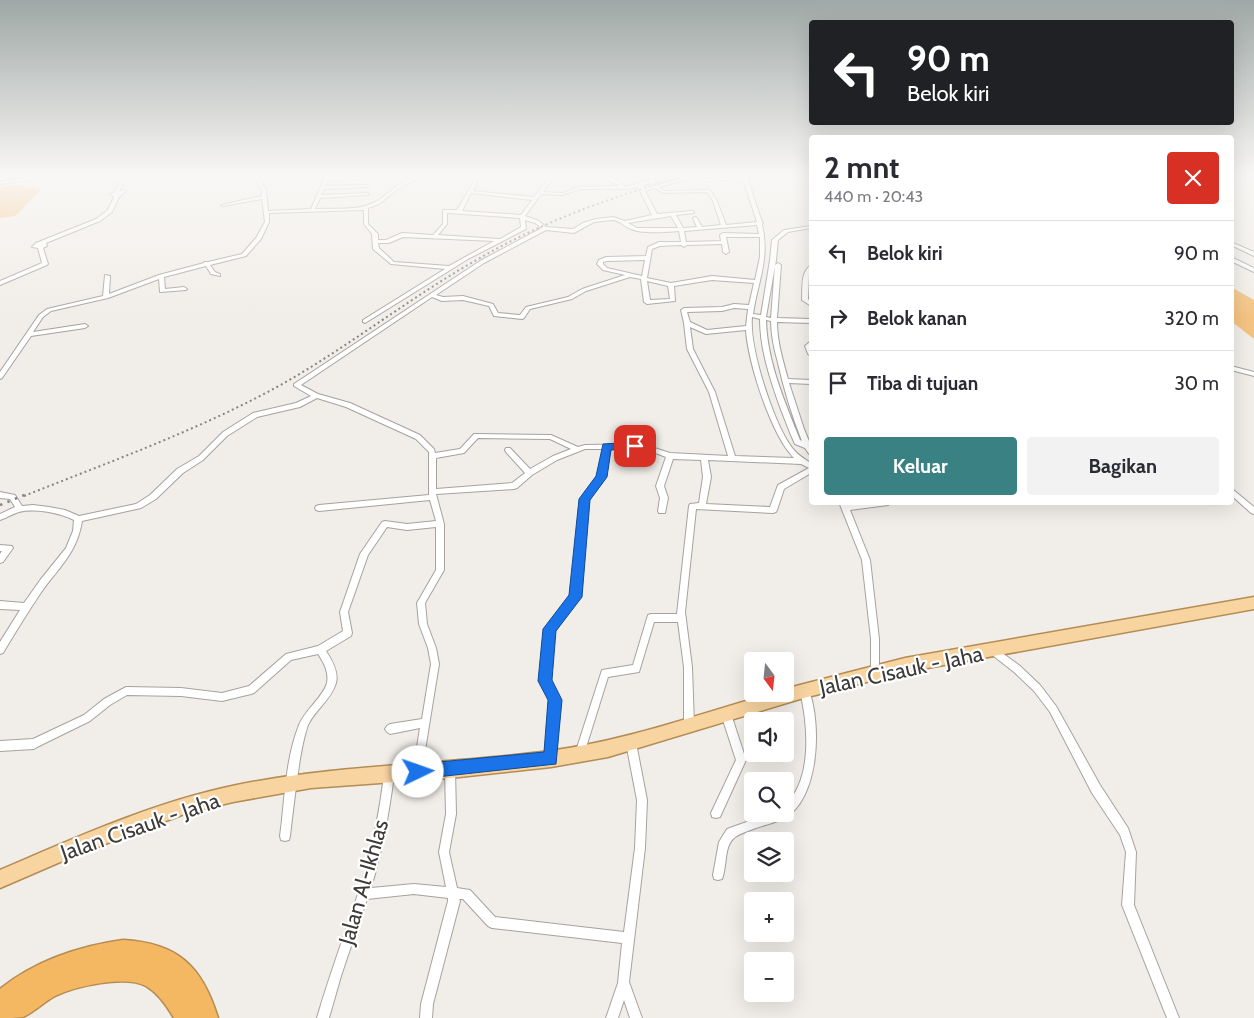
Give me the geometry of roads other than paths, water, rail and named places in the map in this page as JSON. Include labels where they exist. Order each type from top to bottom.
[{"type":"highway","points":[[0,1004],[8,996],[52,970],[94,955],[129,951],[163,958],[188,978],[203,1006],[206,1018]]},
{"type":"highway","points":[[4,1018],[13,1009],[51,986],[90,973],[122,969],[152,975],[173,993],[187,1018]]},
{"type":"main road","name":"Jalan Cisauk - Jaha","points":[[0,879],[79,845],[186,805],[292,784],[450,770],[580,754],[631,743],[805,691],[914,663],[994,651],[1252,605]]},
{"type":"street","points":[[0,282],[45,263],[42,245],[92,223]]},
{"type":"street","points":[[0,377],[41,316],[49,310],[106,297],[161,276],[206,263],[242,256],[247,253],[264,228],[265,223]]},
{"type":"street","points":[[366,223],[374,232],[376,249],[393,263],[451,268]]},
{"type":"street","points":[[434,237],[445,223]]},
{"type":"street","points":[[365,321],[451,268],[524,228],[523,223]]},
{"type":"street","points":[[538,223],[545,228],[574,231],[580,225],[588,223]]},
{"type":"street","points":[[626,223],[634,229],[681,230],[761,223],[763,252],[748,328],[764,392],[786,443],[801,461],[809,467]]},
{"type":"street","points":[[678,223],[684,245]]},
{"type":"street","points":[[697,223],[700,228]]},
{"type":"street","points":[[808,446],[786,381],[774,332],[775,240],[780,234],[809,227]]},
{"type":"street","points":[[418,772],[435,656],[423,624],[421,603],[440,573],[440,524],[433,494],[432,456],[428,445],[418,437],[348,405],[316,396],[296,385],[482,262],[545,228]]},
{"type":"street","points":[[376,241],[388,242],[402,235],[500,240]]},
{"type":"street","points":[[726,252],[723,235],[762,236]]},
{"type":"street","points":[[673,299],[647,302],[644,280],[650,248],[659,244],[684,245],[724,242]]},
{"type":"street","points":[[1234,244],[1254,254]]},
{"type":"street","points":[[648,258],[606,260],[600,263],[605,270],[671,286],[712,278],[756,282]]},
{"type":"street","points":[[1234,260],[1254,270]]},
{"type":"street","points":[[206,263],[213,273],[218,275]]},
{"type":"street","points":[[776,263],[764,318],[764,331],[774,378],[797,442]]},
{"type":"street","points":[[809,269],[806,273],[809,286],[805,300],[809,303]]},
{"type":"street","points":[[106,297],[107,276]]},
{"type":"street","points":[[161,276],[162,291],[184,289]]},
{"type":"street","points":[[431,295],[442,299],[463,298],[491,305],[496,314],[522,317],[528,308],[570,298],[584,290],[628,276]]},
{"type":"street","points":[[671,286],[673,299],[684,312],[688,323],[690,349],[712,392],[732,458]]},
{"type":"street","points":[[684,312],[686,309],[751,307]]},
{"type":"street","points":[[750,316],[775,320],[809,321]]},
{"type":"street","points":[[688,323],[706,332],[748,328]]},
{"type":"street","points":[[30,334],[84,326]]},
{"type":"street","points":[[1234,364],[1254,369]]},
{"type":"street","points":[[1234,369],[1254,374]]},
{"type":"street","points":[[786,381],[809,382]]},
{"type":"street","points":[[0,516],[20,509],[56,512],[78,519],[138,506],[153,497],[180,471],[201,458],[226,434],[255,414],[298,405],[316,396]]},
{"type":"street","points":[[432,456],[462,451],[476,436],[551,437],[577,449]]},
{"type":"street","points":[[786,443],[797,442],[808,446]]},
{"type":"street","points":[[319,508],[514,486],[529,473],[577,449],[642,446],[670,456],[801,461]]},
{"type":"street","points":[[551,759],[555,700],[545,681],[550,629],[576,597],[585,499],[602,477],[607,447]]},
{"type":"street","points":[[508,450],[529,473]]},
{"type":"street","points":[[662,511],[664,498],[660,486],[670,456]]},
{"type":"street","points":[[702,506],[707,477],[704,457]]},
{"type":"street","points":[[689,725],[688,667],[682,618],[693,506],[773,510],[781,487],[809,469]]},
{"type":"street","points":[[1234,494],[1254,511]]},
{"type":"street","points":[[0,495],[12,497],[20,509]]},
{"type":"street","points":[[844,505],[866,560],[875,639],[875,672]]},
{"type":"street","points":[[0,650],[39,589],[66,557],[74,541],[78,519]]},
{"type":"street","points":[[0,746],[34,744],[87,718],[107,702],[126,691],[182,692],[222,697],[251,690],[290,657],[320,650],[348,633],[344,612],[364,554],[385,524],[407,527],[440,524]]},
{"type":"street","points":[[0,548],[9,548],[0,560]]},
{"type":"street","points":[[0,605],[27,607]]},
{"type":"street","points":[[580,754],[605,673],[636,669],[651,618],[682,618]]},
{"type":"street","points":[[285,836],[303,725],[326,692],[332,679],[328,661],[320,650]]},
{"type":"street","points":[[994,651],[1037,688],[1053,709],[1096,789],[1124,832],[1131,852],[1128,905],[1173,1018]]},
{"type":"street","points":[[794,804],[800,799],[807,776],[811,724],[805,691]]},
{"type":"street","points":[[716,813],[741,760],[726,714]]},
{"type":"street","points":[[390,729],[425,723]]},
{"type":"street","points":[[612,1018],[623,982],[627,938],[640,848],[642,800],[631,743]]},
{"type":"street","points":[[426,1018],[427,1004],[453,908],[454,892],[444,852],[451,814],[450,770]]},
{"type":"street","name":"Jalan Al-Ikhlas","points":[[323,1018],[375,854],[389,775]]},
{"type":"street","points":[[718,875],[724,842],[731,833],[760,822]]},
{"type":"street","points":[[363,894],[414,888],[466,894],[492,922],[627,938]]},
{"type":"street","points":[[623,982],[636,1018]]},
{"type":"railway","points":[[24,496],[184,432],[277,387],[330,355],[460,270],[511,241],[551,223]]},
{"type":"railway","points":[[0,505],[27,494]]}]
